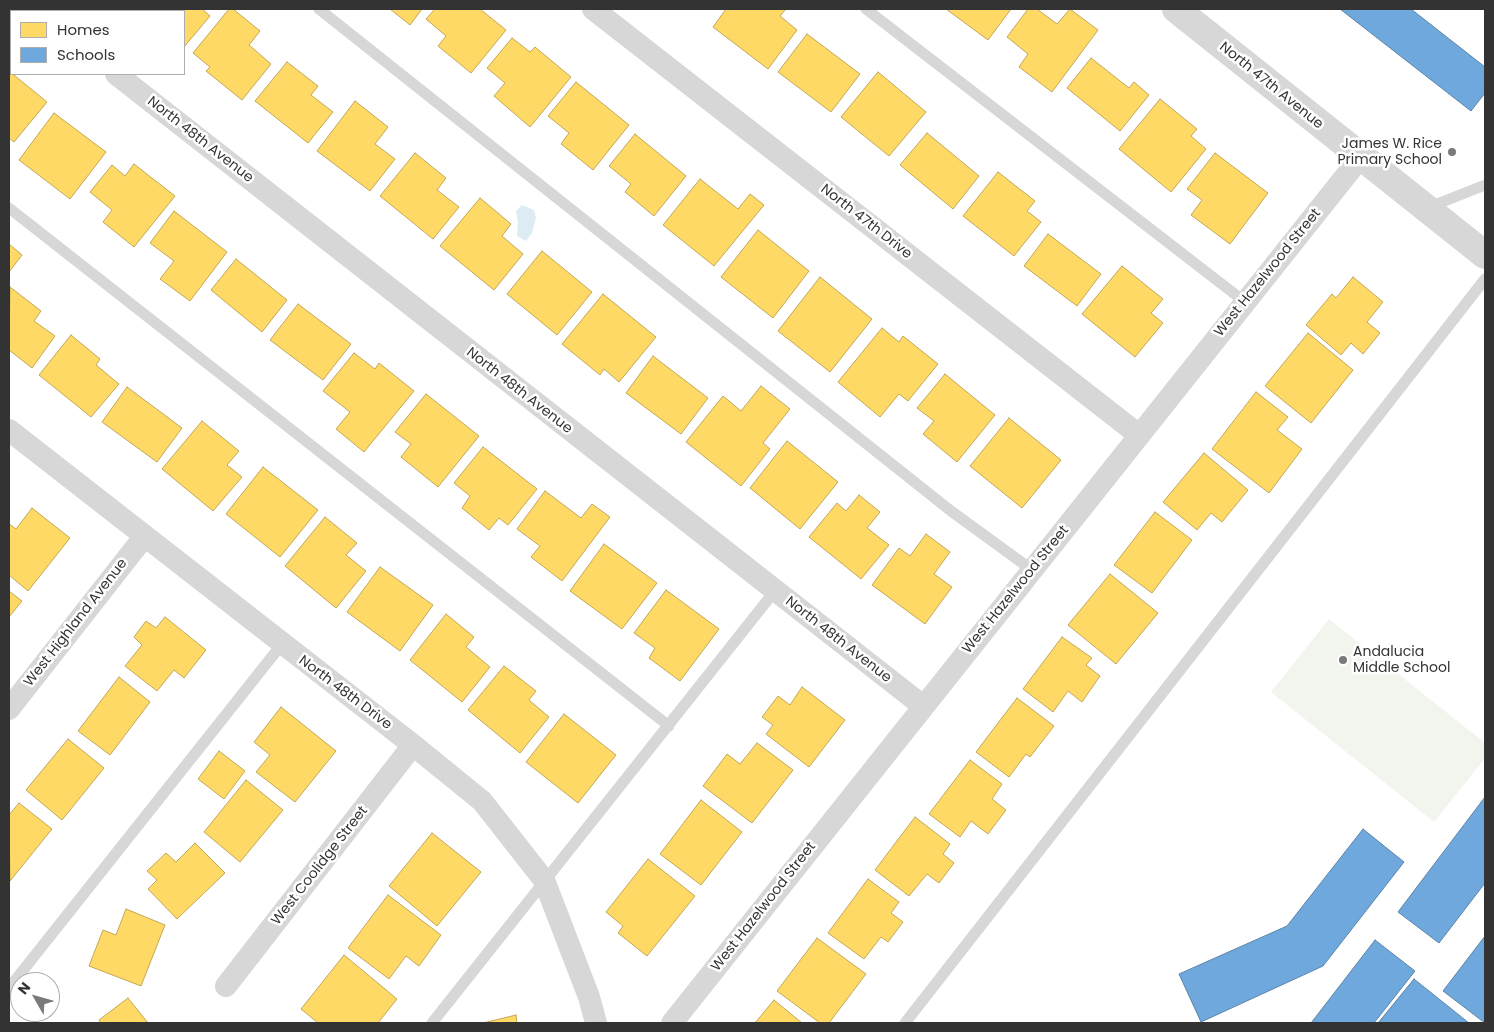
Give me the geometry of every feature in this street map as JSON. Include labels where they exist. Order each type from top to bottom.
[{"type":"street","name":"North 47th Drive","points":[[592,9],[1139,435]]},
{"type":"street","name":"North 47th Avenue","points":[[1176,9],[1199,18],[1360,158],[1485,255]]},
{"type":"street","name":"North 48th Avenue","points":[[117,75],[774,592],[923,706]]},
{"type":"street","name":"West Hazelwood Street","points":[[672,1023],[1360,158]]},
{"type":"street","name":"North 48th Drive","points":[[9,431],[413,745],[482,801],[544,880],[589,997],[596,1023]]},
{"type":"street","name":"West Highland Avenue","points":[[9,709],[144,537]]},
{"type":"street","name":"West Coolidge Street","points":[[226,986],[413,745]]},
{"type":"lane","points":[[319,9],[943,505],[1032,570]]},
{"type":"lane","points":[[866,9],[1245,302]]},
{"type":"lane","points":[[1425,208],[1485,186]]},
{"type":"lane","points":[[9,208],[669,726]]},
{"type":"lane","points":[[904,1023],[1485,279]]},
{"type":"lane","points":[[432,1023],[774,592]]},
{"type":"lane","points":[[9,988],[282,644]]},
{"type":"shaded area","points":[[522,205],[534,210],[536,218],[532,233],[526,241],[517,236],[518,222],[516,211]]},
{"type":"shaded area","points":[[1329,619],[1485,743],[1485,758],[1434,822],[1271,692]]},
{"type":"building: Homes","points":[[202,9],[210,16],[185,46],[185,10],[130,10]]},
{"type":"building: Homes","points":[[229,9],[233,9],[260,31],[249,45],[271,64],[242,100],[206,71],[210,67],[193,53]]},
{"type":"building: Homes","points":[[390,9],[422,9],[410,25]]},
{"type":"building: Homes","points":[[435,9],[480,9],[506,30],[471,73],[438,46],[446,36],[426,19]]},
{"type":"building: Homes","points":[[726,9],[786,9],[780,16],[797,30],[768,69],[713,27]]},
{"type":"building: Homes","points":[[946,9],[1011,9],[988,40]]},
{"type":"building: Homes","points":[[1028,9],[1037,9],[1057,24],[1070,9],[1098,30],[1052,92],[1019,67],[1028,54],[1007,37]]},
{"type":"building: Homes","points":[[807,34],[860,74],[831,112],[778,72]]},
{"type":"building: Homes","points":[[512,38],[530,52],[535,47],[571,77],[530,127],[494,96],[505,83],[487,68]]},
{"type":"building: Homes","points":[[1091,58],[1129,88],[1134,82],[1149,95],[1120,131],[1067,88]]},
{"type":"building: Homes","points":[[287,62],[318,86],[311,95],[333,112],[308,143],[255,101]]},
{"type":"building: Homes","points":[[9,71],[10,75],[14,75],[47,102],[14,142],[9,138]]},
{"type":"building: Homes","points":[[878,72],[926,112],[889,156],[841,117]]},
{"type":"building: Homes","points":[[576,82],[629,125],[593,170],[561,144],[569,133],[548,116]]},
{"type":"building: Homes","points":[[1160,99],[1197,129],[1191,136],[1206,149],[1171,192],[1119,149]]},
{"type":"building: Homes","points":[[355,101],[388,127],[375,144],[395,159],[370,191],[317,151]]},
{"type":"building: Homes","points":[[54,113],[106,152],[70,199],[19,160]]},
{"type":"building: Homes","points":[[927,133],[979,176],[953,209],[900,165]]},
{"type":"building: Homes","points":[[635,134],[686,176],[654,216],[625,192],[631,184],[609,166]]},
{"type":"building: Homes","points":[[415,153],[446,178],[437,190],[459,207],[433,239],[380,196]]},
{"type":"building: Homes","points":[[1215,153],[1268,193],[1230,244],[1191,215],[1202,200],[1187,189]]},
{"type":"building: Homes","points":[[134,164],[175,196],[134,247],[103,222],[112,210],[90,192],[112,165],[125,176]]},
{"type":"building: Homes","points":[[998,172],[1035,201],[1027,211],[1041,222],[1014,256],[963,216]]},
{"type":"building: Homes","points":[[700,179],[738,209],[750,194],[764,205],[714,266],[663,225]]},
{"type":"building: Homes","points":[[480,198],[511,224],[502,236],[523,254],[494,290],[440,246]]},
{"type":"building: Homes","points":[[174,211],[227,252],[190,301],[160,279],[174,261],[150,243]]},
{"type":"building: Homes","points":[[758,230],[809,271],[773,318],[721,277]]},
{"type":"building: Homes","points":[[1048,234],[1101,274],[1077,306],[1024,266]]},
{"type":"building: Homes","points":[[9,244],[22,255],[9,272]]},
{"type":"building: Homes","points":[[542,251],[592,292],[557,335],[507,294]]},
{"type":"building: Homes","points":[[236,259],[287,300],[262,332],[211,290]]},
{"type":"building: Homes","points":[[1122,266],[1163,299],[1151,313],[1163,323],[1135,357],[1082,314]]},
{"type":"building: Homes","points":[[820,277],[872,319],[830,372],[778,331]]},
{"type":"building: Homes","points":[[1353,277],[1383,302],[1367,322],[1380,333],[1363,354],[1351,343],[1341,355],[1306,325],[1332,294],[1336,298]]},
{"type":"building: Homes","points":[[10,287],[41,311],[34,321],[55,336],[32,368],[9,350]]},
{"type":"building: Homes","points":[[603,294],[656,337],[619,382],[604,369],[600,375],[562,344]]},
{"type":"building: Homes","points":[[298,304],[351,344],[323,380],[270,340]]},
{"type":"building: Homes","points":[[882,328],[899,342],[903,336],[938,364],[908,401],[899,394],[880,417],[838,382]]},
{"type":"building: Homes","points":[[1308,333],[1353,370],[1311,423],[1265,386]]},
{"type":"building: Homes","points":[[71,335],[100,359],[96,365],[119,384],[91,417],[39,375]]},
{"type":"building: Homes","points":[[354,353],[375,369],[379,363],[414,391],[364,452],[336,429],[350,412],[323,391]]},
{"type":"building: Homes","points":[[653,356],[708,398],[681,434],[626,393]]},
{"type":"building: Homes","points":[[945,374],[995,415],[957,462],[923,434],[934,421],[917,408]]},
{"type":"building: Homes","points":[[761,386],[790,409],[763,443],[770,449],[741,486],[686,442],[723,396],[741,411]]},
{"type":"building: Homes","points":[[127,387],[182,428],[157,462],[102,422]]},
{"type":"building: Homes","points":[[1256,392],[1288,417],[1277,430],[1302,449],[1269,493],[1212,449]]},
{"type":"building: Homes","points":[[426,394],[479,436],[438,487],[401,457],[411,444],[395,432]]},
{"type":"building: Homes","points":[[1009,418],[1061,460],[1022,508],[970,466]]},
{"type":"building: Homes","points":[[202,421],[239,451],[227,465],[242,477],[213,511],[162,469]]},
{"type":"building: Homes","points":[[787,441],[838,482],[800,529],[750,488]]},
{"type":"building: Homes","points":[[483,447],[537,489],[508,525],[499,518],[489,530],[462,508],[470,496],[454,483]]},
{"type":"building: Homes","points":[[1204,453],[1248,490],[1222,522],[1211,513],[1197,530],[1163,502]]},
{"type":"building: Homes","points":[[263,467],[318,510],[280,557],[226,514]]},
{"type":"building: Homes","points":[[545,491],[581,518],[592,504],[610,517],[562,581],[531,557],[540,546],[517,529]]},
{"type":"building: Homes","points":[[859,495],[880,512],[867,528],[889,545],[861,579],[809,537],[837,503],[846,511]]},
{"type":"building: Homes","points":[[32,508],[70,538],[28,591],[9,575],[9,524],[16,529]]},
{"type":"building: Homes","points":[[1155,512],[1192,540],[1152,593],[1114,565]]},
{"type":"building: Homes","points":[[325,517],[357,543],[346,555],[366,571],[336,608],[285,566]]},
{"type":"building: Homes","points":[[926,534],[950,552],[934,574],[952,587],[925,624],[872,585],[899,548],[910,556]]},
{"type":"building: Homes","points":[[604,544],[657,583],[622,629],[570,591]]},
{"type":"building: Homes","points":[[380,567],[433,605],[400,651],[347,612]]},
{"type":"building: Homes","points":[[1110,574],[1158,613],[1116,664],[1068,625]]},
{"type":"building: Homes","points":[[666,590],[719,629],[680,681],[649,658],[655,648],[634,633]]},
{"type":"building: Homes","points":[[9,591],[22,601],[9,617]]},
{"type":"building: Homes","points":[[446,614],[474,637],[466,647],[490,667],[462,702],[410,660]]},
{"type":"building: Homes","points":[[165,617],[206,650],[184,678],[174,670],[157,691],[125,666],[142,645],[134,637],[146,621],[156,628]]},
{"type":"building: Homes","points":[[1062,637],[1092,658],[1086,665],[1100,676],[1082,702],[1068,691],[1053,712],[1023,689]]},
{"type":"building: Homes","points":[[504,666],[536,691],[529,700],[549,717],[520,753],[468,710]]},
{"type":"building: Homes","points":[[119,677],[150,702],[110,755],[78,731]]},
{"type":"building: Homes","points":[[802,687],[845,720],[809,767],[766,734],[773,725],[762,717],[778,696],[790,705]]},
{"type":"building: Homes","points":[[1017,698],[1054,726],[1030,757],[1026,754],[1009,777],[976,752]]},
{"type":"building: Homes","points":[[281,707],[336,751],[295,802],[256,772],[270,755],[254,742]]},
{"type":"building: Homes","points":[[564,714],[616,755],[578,803],[526,762]]},
{"type":"building: Homes","points":[[68,739],[104,768],[62,820],[26,790]]},
{"type":"building: Homes","points":[[757,743],[793,770],[752,823],[703,786],[727,754],[740,764]]},
{"type":"building: Homes","points":[[219,751],[245,771],[224,799],[198,779]]},
{"type":"building: Homes","points":[[970,760],[1002,784],[992,799],[1006,810],[988,834],[971,821],[960,837],[929,814]]},
{"type":"building: Homes","points":[[246,780],[283,810],[240,862],[204,832]]},
{"type":"building: Homes","points":[[701,800],[742,832],[701,885],[660,854]]},
{"type":"building: Homes","points":[[19,803],[52,829],[10,881],[9,815]]},
{"type":"building: Homes","points":[[915,817],[950,844],[943,854],[954,863],[939,883],[927,874],[909,896],[875,870]]},
{"type":"building: Homes","points":[[432,833],[481,872],[437,926],[389,886]]},
{"type":"building: Homes","points":[[195,843],[225,873],[177,919],[148,889],[157,880],[147,871],[166,853],[176,862]]},
{"type":"building: Homes","points":[[648,859],[695,896],[647,956],[618,933],[623,926],[606,912]]},
{"type":"building: Homes","points":[[868,879],[899,902],[891,913],[903,922],[888,942],[881,937],[864,959],[828,933]]},
{"type":"building: Homes","points":[[388,895],[441,935],[419,966],[406,956],[389,979],[348,948]]},
{"type":"building: Homes","points":[[126,909],[165,925],[141,986],[89,966],[103,930],[116,935]]},
{"type":"building: Homes","points":[[817,938],[866,974],[829,1023],[820,1023],[777,991]]},
{"type":"building: Homes","points":[[344,955],[397,999],[378,1023],[318,1023],[301,1009]]},
{"type":"building: Homes","points":[[128,998],[148,1023],[101,1023],[99,1020]]},
{"type":"building: Homes","points":[[774,1000],[802,1023],[755,1023]]},
{"type":"building: Homes","points":[[516,1015],[517,1023],[483,1023]]},
{"type":"building: Schools","points":[[1340,9],[1411,9],[1485,67],[1485,93],[1471,111]]},
{"type":"building: Schools","points":[[1485,797],[1485,883],[1439,943],[1398,912]]},
{"type":"building: Schools","points":[[1363,829],[1404,862],[1323,966],[1201,1022],[1179,974],[1287,926]]},
{"type":"building: Schools","points":[[1485,936],[1485,1023],[1443,991]]},
{"type":"building: Schools","points":[[1375,940],[1415,971],[1374,1023],[1311,1023]]},
{"type":"building: Schools","points":[[1414,979],[1469,1023],[1378,1023]]},
{"type":"place","name":"James W. Rice Primary School","points":[[1452,152]]},
{"type":"place","name":"Andalucia Middle School","points":[[1343,660]]}]
